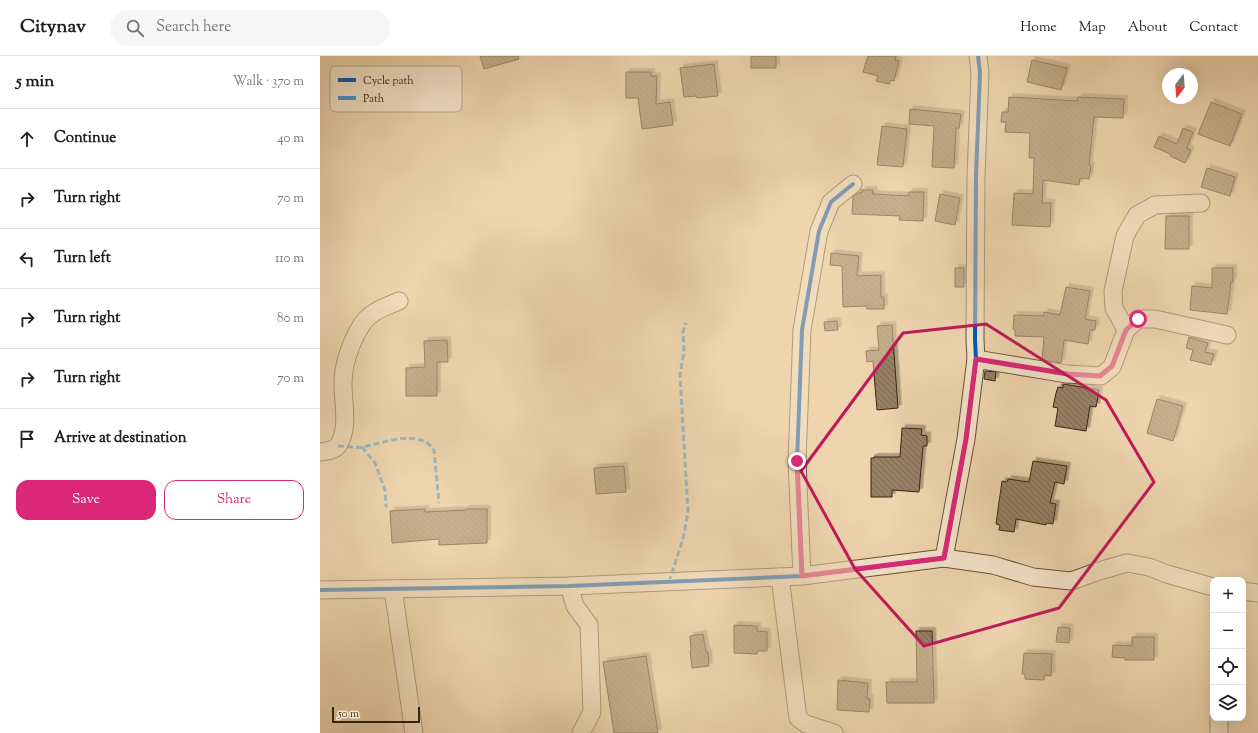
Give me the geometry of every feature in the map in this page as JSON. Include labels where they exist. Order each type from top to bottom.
[{"type":"street","points":[[944,558],[966,439],[976,359],[976,176],[980,74],[978,56]]},
{"type":"street","points":[[802,576],[797,461],[802,330],[819,231],[831,202],[853,184]]},
{"type":"street","points":[[1126,330],[1114,308],[1113,290],[1125,236],[1137,215],[1155,205],[1201,203]]},
{"type":"street","points":[[320,452],[331,451],[338,446],[343,435],[343,382],[345,366],[361,324],[375,311],[399,301]]},
{"type":"street","points":[[976,359],[1068,374],[1100,376],[1112,366],[1126,330],[1138,319],[1154,319],[1227,335]]},
{"type":"street","points":[[320,590],[569,586],[802,576],[944,558],[992,565],[1033,577],[1071,581],[1127,563],[1148,567],[1210,586]]},
{"type":"street","points":[[780,577],[798,726],[806,724],[834,733]]},
{"type":"street","points":[[569,586],[575,606],[589,625],[592,712],[581,733]]},
{"type":"street","points":[[393,590],[414,733]]},
{"type":"street","points":[[1246,591],[1258,592]]},
{"type":"street","points":[[1219,721],[1219,733]]},
{"type":"highlighted area","points":[[986,324],[1106,400],[1154,482],[1059,608],[924,646],[855,569],[801,471],[903,333]]},
{"type":"building","points":[[480,56],[518,56],[519,59],[484,69]]},
{"type":"building","points":[[751,56],[776,56],[776,68],[751,68]]},
{"type":"building","points":[[868,56],[896,56],[895,60],[899,61],[894,81],[891,80],[889,84],[876,81],[878,76],[863,72]]},
{"type":"building","points":[[1032,60],[1067,68],[1061,90],[1027,82]]},
{"type":"building","points":[[714,64],[718,96],[697,98],[697,96],[684,97],[680,68]]},
{"type":"building","points":[[626,72],[651,72],[651,76],[657,76],[656,104],[670,102],[673,125],[642,129],[638,98],[626,98]]},
{"type":"building","points":[[1009,97],[1077,101],[1078,97],[1124,99],[1123,118],[1094,117],[1089,179],[1080,178],[1079,185],[1043,180],[1042,203],[1051,203],[1050,227],[1012,225],[1014,193],[1033,194],[1034,158],[1029,158],[1030,133],[1005,132],[1006,122],[1001,122],[1002,112],[1008,112]]},
{"type":"building","points":[[1211,102],[1242,114],[1230,146],[1198,134]]},
{"type":"building","points":[[910,109],[961,114],[959,128],[956,128],[954,168],[932,167],[934,126],[909,124]]},
{"type":"building","points":[[882,126],[907,129],[903,167],[877,165]]},
{"type":"building","points":[[1183,128],[1193,132],[1187,148],[1191,150],[1185,163],[1154,147],[1159,136],[1177,144]]},
{"type":"building","points":[[1207,168],[1235,177],[1230,196],[1201,187]]},
{"type":"building","points":[[862,190],[873,190],[873,194],[908,196],[909,192],[924,192],[923,221],[899,220],[900,216],[852,214],[853,197],[858,193],[862,193]]},
{"type":"building","points":[[940,194],[960,198],[955,225],[935,221]]},
{"type":"building","points":[[1166,216],[1189,216],[1189,249],[1165,249]]},
{"type":"building","points":[[831,253],[859,256],[857,276],[881,275],[881,297],[884,297],[884,309],[867,309],[867,306],[843,307],[842,266],[830,265]]},
{"type":"building","points":[[955,268],[964,268],[964,287],[955,287]]},
{"type":"building","points":[[1212,268],[1233,268],[1233,282],[1231,282],[1227,314],[1190,310],[1192,286],[1212,288]]},
{"type":"building","points":[[1066,287],[1090,291],[1085,319],[1096,321],[1095,330],[1090,330],[1088,344],[1064,340],[1061,363],[1042,360],[1044,337],[1015,336],[1015,330],[1013,329],[1014,315],[1044,316],[1044,312],[1060,315]]},
{"type":"building","points":[[837,321],[838,330],[825,331],[824,322]]},
{"type":"building","points":[[892,325],[898,408],[877,410],[873,361],[867,362],[866,351],[879,350],[877,326]]},
{"type":"building","points":[[1189,337],[1208,343],[1205,352],[1214,354],[1211,365],[1190,360],[1193,350],[1186,348]]},
{"type":"building","points":[[447,340],[448,362],[437,362],[437,396],[406,396],[406,368],[425,367],[424,341]]},
{"type":"building","points":[[985,371],[996,372],[995,381],[984,379]]},
{"type":"building","points":[[1063,384],[1099,390],[1096,407],[1090,406],[1086,431],[1055,426],[1058,408],[1053,407],[1058,387],[1063,388]]},
{"type":"building","points":[[1157,399],[1183,406],[1173,441],[1147,433]]},
{"type":"building","points":[[902,428],[922,429],[921,435],[927,436],[927,446],[923,446],[919,492],[892,490],[892,497],[871,497],[871,458],[900,457]]},
{"type":"building","points":[[1033,461],[1067,466],[1064,484],[1055,482],[1050,503],[1056,504],[1053,524],[1047,523],[1046,525],[1016,519],[1014,532],[999,530],[1000,525],[996,524],[1002,481],[1007,482],[1008,479],[1029,482]]},
{"type":"building","points":[[624,466],[626,492],[596,494],[594,468]]},
{"type":"building","points":[[425,509],[425,512],[487,509],[487,543],[439,545],[439,539],[392,543],[390,511]]},
{"type":"building","points":[[734,625],[757,626],[757,631],[767,632],[767,651],[757,651],[757,654],[734,653]]},
{"type":"building","points":[[1058,627],[1070,628],[1069,643],[1056,642]]},
{"type":"building","points":[[916,631],[932,631],[934,703],[887,703],[886,682],[917,682]]},
{"type":"building","points":[[703,634],[706,652],[708,652],[709,666],[692,668],[690,636]]},
{"type":"building","points":[[1132,637],[1154,637],[1154,660],[1125,660],[1125,658],[1112,657],[1113,645],[1132,646]]},
{"type":"building","points":[[1024,653],[1052,654],[1051,676],[1045,675],[1044,680],[1025,679],[1025,674],[1022,674]]},
{"type":"building","points":[[646,656],[658,733],[614,733],[603,662]]},
{"type":"building","points":[[838,680],[868,683],[867,698],[870,699],[869,712],[837,710]]},
{"type":"marked path","points":[[669,582],[683,539],[688,512],[680,375],[684,351],[683,332],[686,323]]},
{"type":"marked path","points":[[338,446],[363,447],[391,440],[411,438],[428,443],[434,450],[439,503]]},
{"type":"marked path","points":[[362,447],[375,463],[385,490],[386,507]]},
{"type":"cycle path","points":[[320,590],[569,586],[802,576],[944,558],[966,439],[976,359],[976,176],[980,73],[978,56]]},
{"type":"cycle path","points":[[802,576],[797,461],[802,330],[819,231],[831,202],[853,184]]},
{"type":"route","points":[[797,461],[802,576],[944,558],[966,439],[976,359],[1068,374],[1100,376],[1112,366],[1126,330],[1138,319]]}]
